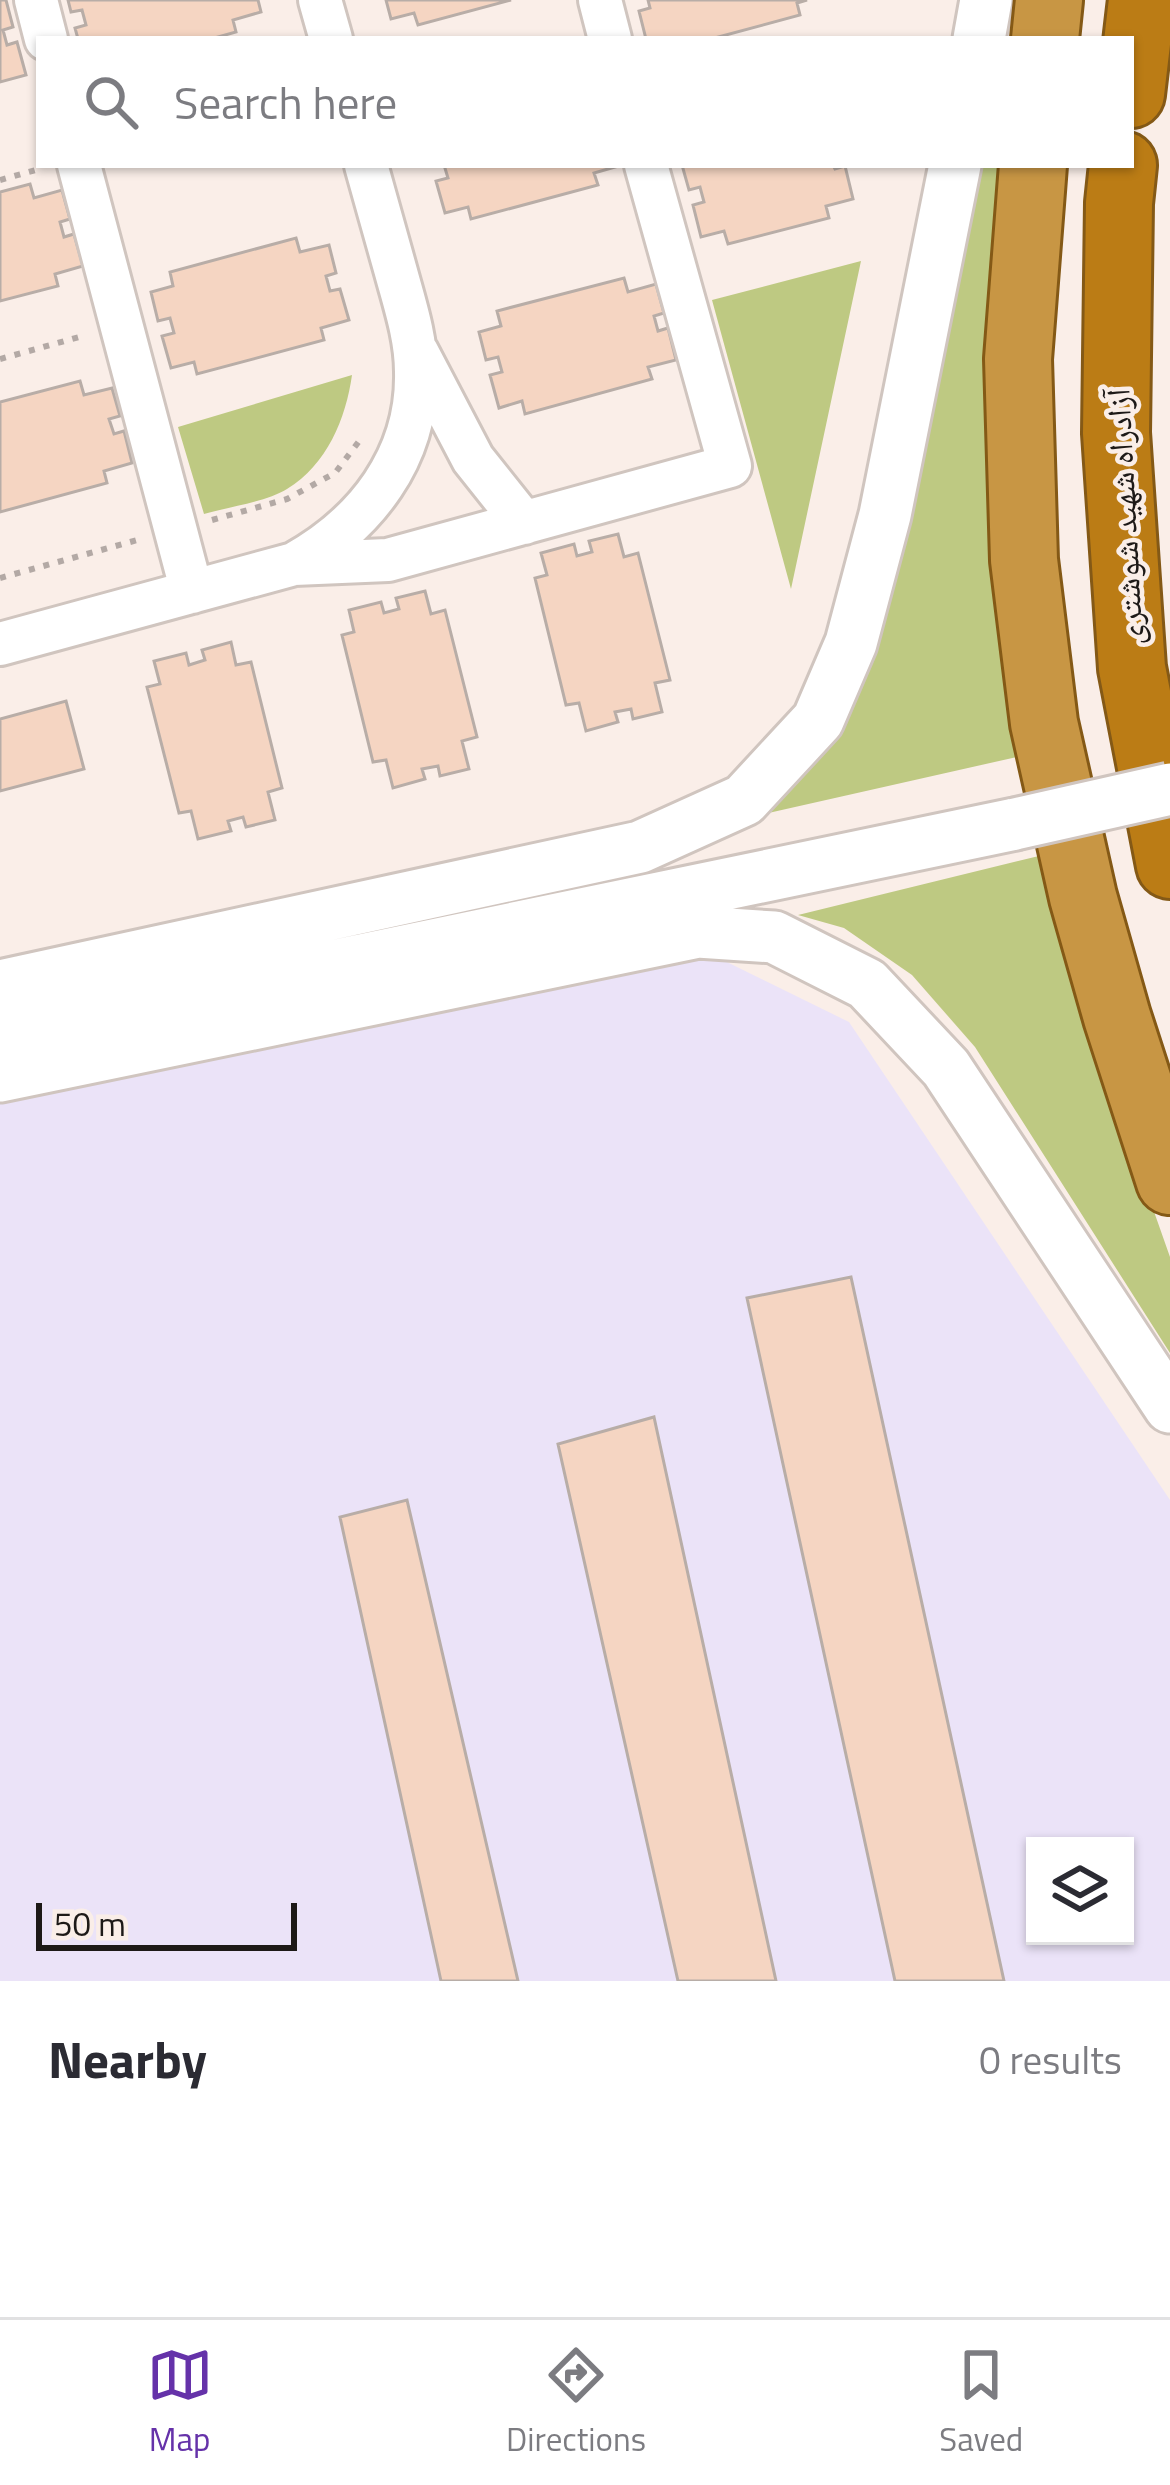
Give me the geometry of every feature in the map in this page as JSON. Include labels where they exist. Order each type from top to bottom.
[{"type":"highway","points":[[1045,36],[1049,0]]},
{"type":"highway","points":[[1134,68],[1142,0]]},
{"type":"highway","points":[[1033,168],[1018,359],[1024,560],[1044,723],[1083,897],[1170,1180]]},
{"type":"highway","name":"آزادراه شهید شوشتری","points":[[1123,168],[1118,203],[1119,480],[1132,668],[1170,865]]},
{"type":"street","points":[[36,0],[45,36]]},
{"type":"street","points":[[320,0],[330,36]]},
{"type":"street","points":[[599,0],[609,36]]},
{"type":"street","points":[[980,36],[986,0]]},
{"type":"street","points":[[81,168],[192,592]]},
{"type":"street","points":[[294,564],[346,530],[367,508],[386,483],[409,428],[416,373],[414,345],[367,168]]},
{"type":"street","points":[[0,644],[294,564],[388,560],[730,466],[647,168]]},
{"type":"street","points":[[0,986],[640,847],[744,800],[818,720],[851,644],[884,515],[955,168]]},
{"type":"street","points":[[414,345],[473,459],[524,523]]},
{"type":"street","points":[[0,1035],[1170,789]]},
{"type":"street","points":[[0,1076],[698,932],[774,937],[867,983],[946,1068],[1170,1407]]},
{"type":"path","points":[[0,180],[42,168]]},
{"type":"path","points":[[0,359],[122,326]]},
{"type":"path","points":[[0,578],[287,499],[335,473],[368,429]]},
{"type":"shaded area","points":[[682,940],[849,1022],[1170,1500],[1170,1981],[0,1981],[0,1084]]},
{"type":"green space","points":[[972,168],[1010,168],[1030,754],[764,814],[800,776]]},
{"type":"green space","points":[[861,261],[791,589],[712,300]]},
{"type":"green space","points":[[352,375],[332,439],[301,479],[269,497],[204,514],[178,427]]},
{"type":"green space","points":[[1043,855],[1090,1030],[1170,1257],[1170,1353],[975,1047],[912,975],[844,928],[798,915]]},
{"type":"building","points":[[0,0],[6,0],[13,27],[3,30],[7,45],[17,42],[26,75],[0,82]]},
{"type":"building","points":[[68,0],[258,0],[261,12],[233,20],[236,32],[222,36],[77,36],[75,28],[86,25],[82,10],[71,12]]},
{"type":"building","points":[[386,0],[511,0],[418,25],[414,13],[391,19]]},
{"type":"building","points":[[648,0],[807,0],[797,3],[800,15],[722,36],[645,36],[639,11],[650,8]]},
{"type":"building","points":[[445,168],[612,168],[594,173],[598,185],[471,219],[468,207],[445,213],[436,181],[448,178]]},
{"type":"building","points":[[683,168],[845,168],[853,199],[826,206],[829,218],[728,244],[724,231],[701,237],[693,205],[704,202],[700,187],[689,190]]},
{"type":"building","points":[[30,184],[34,198],[62,190],[70,219],[60,222],[64,237],[74,234],[83,266],[55,274],[58,286],[0,301],[0,192]]},
{"type":"building","points":[[296,238],[300,252],[329,245],[336,273],[326,276],[330,291],[340,289],[349,320],[321,328],[324,340],[197,374],[194,362],[171,368],[162,336],[174,333],[170,318],[158,321],[151,292],[173,286],[170,272]]},
{"type":"building","points":[[624,278],[628,292],[656,284],[664,313],[654,316],[658,331],[668,328],[676,360],[648,367],[652,379],[525,414],[522,401],[499,408],[490,375],[502,372],[498,357],[486,360],[479,332],[501,326],[497,311]]},
{"type":"building","points":[[80,381],[84,395],[112,388],[120,416],[109,419],[114,434],[124,431],[132,463],[104,471],[107,483],[0,512],[0,402]]},
{"type":"building","points":[[618,534],[624,557],[638,553],[670,680],[655,683],[662,712],[633,719],[631,709],[615,712],[618,722],[586,731],[579,703],[566,705],[535,578],[547,575],[541,553],[574,544],[577,556],[592,552],[589,541]]},
{"type":"building","points":[[425,591],[431,614],[445,610],[477,737],[462,741],[469,769],[440,776],[438,766],[422,769],[425,779],[393,788],[386,760],[373,762],[342,635],[354,632],[349,610],[381,602],[384,613],[399,609],[396,598]]},
{"type":"building","points":[[231,642],[236,665],[251,662],[282,788],[268,792],[275,820],[246,827],[243,817],[228,821],[231,831],[198,839],[191,811],[179,813],[147,687],[160,684],[154,661],[186,653],[189,665],[205,660],[202,650]]},
{"type":"building","points":[[66,701],[84,769],[0,791],[0,719]]},
{"type":"building","points":[[851,1277],[1004,1981],[895,1981],[747,1298]]},
{"type":"building","points":[[654,1417],[776,1981],[678,1981],[558,1444]]},
{"type":"building","points":[[407,1500],[518,1981],[441,1981],[340,1517]]}]
